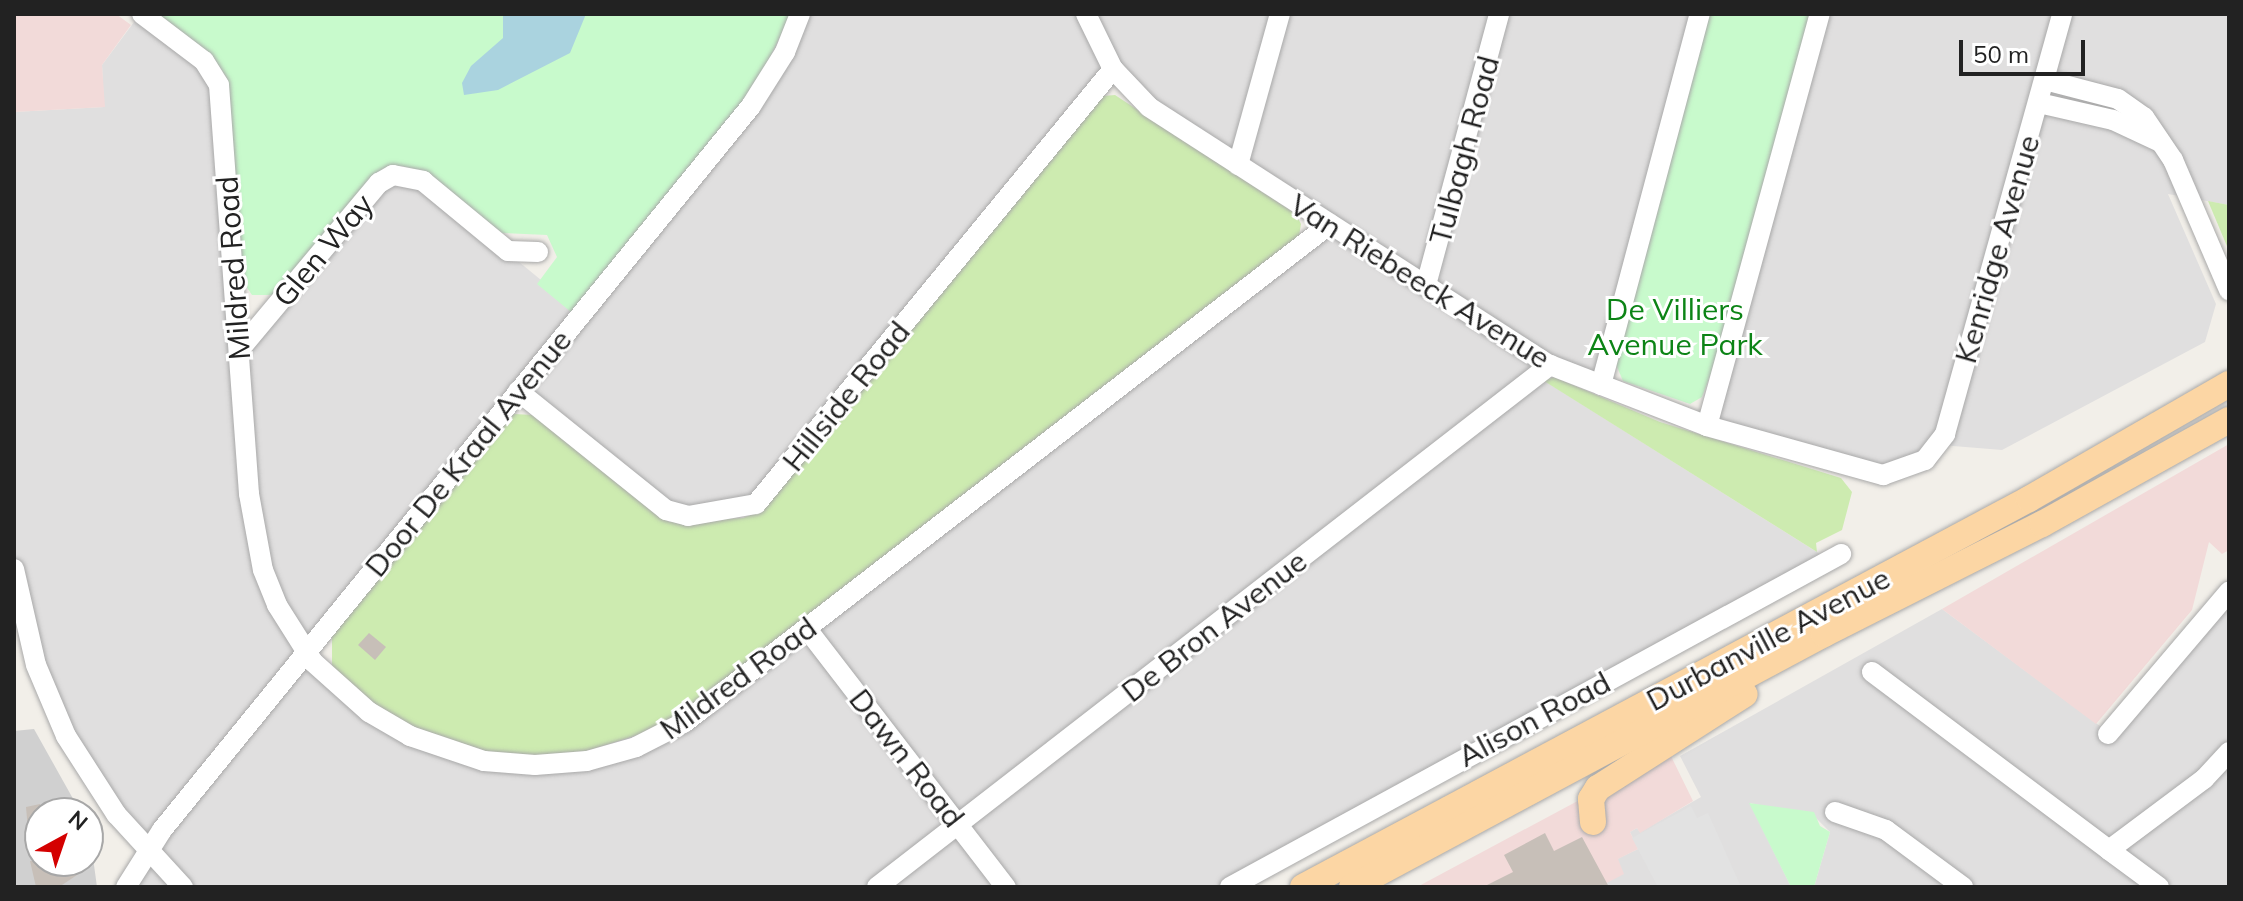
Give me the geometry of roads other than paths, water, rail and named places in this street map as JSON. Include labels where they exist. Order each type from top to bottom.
[{"type":"main road","name":"Durbanville Avenue","points":[[1303,887],[1857,592],[2229,384]]},
{"type":"main road","name":"Durbanville Avenue","points":[[1352,887],[1824,634],[2042,524],[2229,420]]},
{"type":"main road","points":[[1593,822],[1591,799],[1604,783],[1779,671],[1824,634]]},
{"type":"street","name":"Mildred Road","points":[[142,14],[204,61],[217,79],[257,545],[277,605],[306,652],[350,697],[410,736],[458,755],[535,765],[612,755],[662,736],[807,629],[1330,224]]},
{"type":"street","name":"Door De Kraal Avenue","points":[[126,887],[145,851],[751,106],[785,52],[800,14]]},
{"type":"street","name":"Van Riebeeck Avenue","points":[[1086,14],[1113,69],[1149,107],[1550,365],[1707,426],[1865,473],[1908,468]]},
{"type":"street","points":[[1238,165],[1280,14]]},
{"type":"street","name":"Tulbagh Road","points":[[1426,285],[1499,14]]},
{"type":"street","points":[[1601,385],[1700,14]]},
{"type":"street","points":[[1707,426],[1820,14]]},
{"type":"street","name":"Kenridge Avenue","points":[[1908,468],[1933,453],[1945,434],[2062,14]]},
{"type":"street","name":"Hillside Road","points":[[518,391],[666,510],[688,516],[756,504],[1113,69]]},
{"type":"street","points":[[2045,80],[2128,104],[2163,144],[2229,290]]},
{"type":"street","points":[[2039,103],[2113,120],[2163,144]]},
{"type":"street","name":"Glen Way","points":[[240,349],[379,183],[393,175],[423,181],[508,251],[538,252]]},
{"type":"street","name":"De Bron Avenue","points":[[877,887],[1550,365]]},
{"type":"street","name":"Alison Road","points":[[1230,887],[1841,554]]},
{"type":"street","points":[[14,569],[28,640],[55,712],[93,782],[145,851],[183,887]]},
{"type":"street","points":[[2108,734],[2229,592]]},
{"type":"street","name":"Dawn Road","points":[[807,629],[1006,887]]},
{"type":"street","points":[[1872,672],[2159,887]]},
{"type":"street","points":[[2109,850],[2204,779],[2229,752]]},
{"type":"street","points":[[1835,812],[1886,830],[1963,887]]},
{"type":"water","points":[[503,14],[586,14],[570,53],[498,90],[464,95],[462,83],[471,66],[503,38]]},
{"type":"park label","name":"De Villiers Avenue Park","points":[[1675,326]]}]
